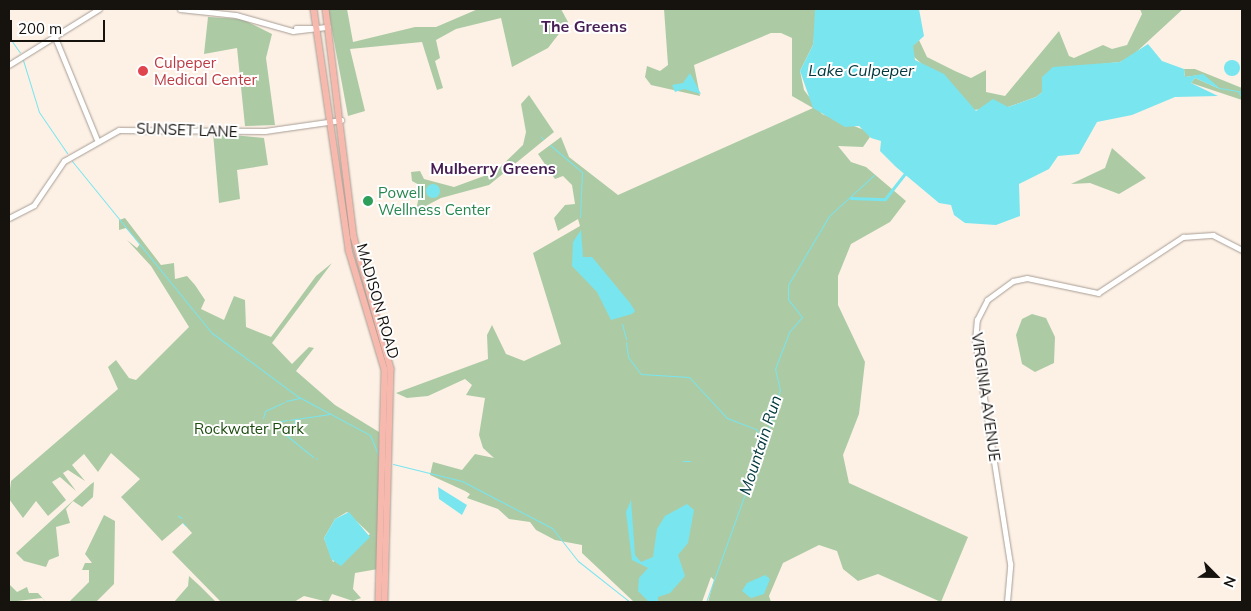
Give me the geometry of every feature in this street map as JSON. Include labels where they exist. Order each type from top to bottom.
[{"type":"main road","name":"MADISON ROAD","points":[[314,9],[349,250],[384,370],[379,602]]},
{"type":"main road","name":"MADISON ROAD","points":[[326,9],[355,242],[391,369],[385,602]]},
{"type":"street","points":[[9,65],[54,34],[99,9]]},
{"type":"street","points":[[180,9],[236,15],[288,29],[328,27]]},
{"type":"street","points":[[54,34],[97,139]]},
{"type":"street","name":"SUNSET LANE","points":[[9,218],[30,209],[59,166],[97,139],[136,127],[258,131],[341,120]]},
{"type":"street","name":"VIRGINIA AVENUE","points":[[1006,602],[1010,564],[975,341],[977,320],[987,300],[1005,286],[1027,278],[1098,294],[1183,237],[1219,237],[1242,250]]},
{"type":"green space","points":[[328,9],[347,9],[353,42],[415,27],[436,27],[478,9],[561,9],[568,22],[548,48],[512,67],[501,18],[456,29],[436,40],[440,58],[435,61],[443,88],[437,90],[422,42],[350,49],[365,111],[348,116]]},
{"type":"green space","points":[[664,9],[818,9],[813,45],[800,71],[804,90],[822,114],[867,131],[870,137],[863,147],[838,146],[851,162],[866,167],[906,201],[890,222],[851,244],[838,276],[838,305],[865,362],[859,414],[843,455],[849,483],[968,537],[941,602],[878,574],[858,581],[843,569],[837,551],[819,545],[783,563],[769,596],[771,602],[708,602],[714,580],[711,577],[702,602],[634,602],[582,553],[582,545],[555,540],[536,530],[530,522],[509,519],[498,509],[467,498],[470,494],[430,475],[433,462],[462,470],[475,454],[494,458],[483,448],[479,435],[485,398],[466,395],[472,385],[465,379],[428,396],[407,398],[396,393],[488,359],[487,335],[492,325],[506,354],[524,361],[561,344],[533,253],[580,226],[578,219],[558,231],[554,218],[565,205],[575,204],[572,185],[563,176],[555,179],[538,154],[561,137],[569,157],[618,195],[813,108],[792,96],[792,38],[781,33],[771,33],[694,65],[700,96],[651,85],[645,77],[647,66],[660,71],[668,65]]},
{"type":"green space","points":[[1140,9],[1183,9],[1132,56],[1120,62],[1074,67],[1036,97],[1008,107],[973,110],[913,56],[911,47],[919,40],[927,57],[971,78],[986,70],[986,92],[1005,96],[1059,31],[1069,56],[1074,58],[1103,45],[1112,49],[1127,45],[1142,14]]},
{"type":"green space","points":[[208,17],[242,19],[272,34],[266,58],[275,125],[245,126],[237,48],[204,54]]},
{"type":"green space","points":[[1184,69],[1195,69],[1242,88],[1242,100],[1191,83],[1195,78],[1220,89],[1200,75],[1185,77]]},
{"type":"green space","points":[[529,95],[554,132],[489,185],[441,198],[416,211],[421,186],[412,181],[411,172],[420,171],[424,179],[454,187],[495,172],[523,145],[526,132],[521,104]]},
{"type":"green space","points":[[213,133],[264,138],[268,165],[237,170],[240,199],[219,203]]},
{"type":"green space","points":[[1112,148],[1146,178],[1119,194],[1090,183],[1071,184],[1105,168]]},
{"type":"green space","name":"Rockwater Park","points":[[125,218],[161,265],[174,263],[175,279],[187,276],[205,300],[201,309],[224,320],[234,296],[245,300],[246,327],[271,337],[316,276],[332,263],[272,343],[292,364],[309,347],[314,348],[296,371],[335,405],[379,432],[378,569],[355,573],[353,589],[361,598],[353,601],[332,594],[328,602],[304,596],[294,602],[221,602],[172,552],[192,533],[183,523],[162,541],[121,497],[140,479],[111,453],[98,472],[84,454],[72,465],[85,481],[68,470],[63,473],[76,491],[60,477],[52,482],[66,500],[48,516],[36,501],[23,518],[9,499],[11,481],[118,389],[108,367],[116,360],[129,378],[136,380],[189,327],[151,266],[127,240],[137,248],[140,244],[126,228],[119,230],[119,220]],"holes":[[[347,512],[370,534],[333,562],[324,538],[335,519]]]},
{"type":"green space","points":[[1032,314],[1046,318],[1055,337],[1054,363],[1035,372],[1022,364],[1016,335],[1022,319]]},
{"type":"green space","points":[[94,482],[93,497],[82,507],[73,501],[66,509],[70,523],[56,527],[59,556],[49,560],[46,567],[24,561],[16,553],[91,484]]},
{"type":"green space","points":[[104,515],[115,521],[114,584],[96,602],[70,601],[89,582],[89,570],[82,570],[85,563],[92,563],[85,554]]},
{"type":"green space","points":[[189,576],[216,602],[174,602],[188,586]]},
{"type":"green space","points":[[9,584],[17,592],[27,587],[29,593],[38,593],[46,602],[42,598],[9,602]]},
{"type":"water","name":"Lake Culpeper","points":[[815,9],[919,9],[924,36],[913,46],[915,60],[944,74],[976,111],[993,99],[1008,107],[1036,97],[1042,92],[1042,77],[1053,67],[1120,62],[1148,44],[1162,61],[1184,69],[1185,77],[1203,74],[1222,90],[1195,78],[1191,83],[1218,96],[1175,97],[1132,115],[1097,122],[1079,154],[1058,156],[1049,169],[1019,184],[1020,216],[996,225],[965,223],[954,215],[951,205],[939,203],[896,167],[880,151],[881,141],[871,138],[859,126],[845,127],[813,108],[800,71],[813,45]]},
{"type":"water","points":[[1229,60],[1235,60],[1240,65],[1238,74],[1229,76],[1224,71],[1224,65]]},
{"type":"water","points":[[690,73],[701,94],[684,89],[675,92],[672,85],[683,83]]},
{"type":"water","points":[[430,184],[436,184],[440,191],[436,198],[430,198],[426,194],[426,188]]},
{"type":"water","points":[[581,230],[583,257],[592,257],[630,303],[635,311],[632,314],[611,320],[597,292],[572,266],[573,242]]},
{"type":"water","points":[[438,487],[467,505],[462,515],[439,499]]},
{"type":"water","points":[[631,500],[635,555],[641,562],[653,557],[657,529],[665,516],[687,504],[694,510],[688,543],[678,555],[685,576],[670,593],[658,597],[658,602],[649,602],[638,591],[639,578],[648,568],[632,560],[626,512]]},
{"type":"water","points":[[349,512],[370,537],[341,566],[331,559],[324,538],[335,519]]},
{"type":"water","points":[[765,575],[770,579],[764,594],[751,598],[742,591],[747,583]]},
{"type":"waterway","points":[[9,37],[20,53]]},
{"type":"waterway","points":[[23,60],[39,112],[67,153]]},
{"type":"waterway","points":[[1220,88],[1242,92]]},
{"type":"waterway","points":[[1238,92],[1242,97]]},
{"type":"waterway","points":[[550,145],[582,172],[580,217]]},
{"type":"waterway","points":[[72,161],[212,333],[297,396],[370,435],[379,456]]},
{"type":"waterway","points":[[851,198],[885,199],[906,172]]},
{"type":"waterway","name":"Mountain Run","points":[[706,602],[772,419],[780,390],[775,369],[789,332],[802,317],[788,299],[788,285],[829,216],[874,175]]},
{"type":"waterway","points":[[622,324],[626,339]]},
{"type":"waterway","points":[[626,342],[628,357],[641,374],[689,377],[727,418],[756,429],[765,440]]},
{"type":"waterway","points":[[286,401],[300,398]]},
{"type":"waterway","points":[[263,418],[265,411],[284,402]]},
{"type":"waterway","points":[[289,420],[330,414]]},
{"type":"waterway","points":[[289,431],[296,419]]},
{"type":"waterway","points":[[278,422],[287,420]]},
{"type":"waterway","points":[[286,435],[313,457]]},
{"type":"waterway","points":[[683,461],[690,461]]},
{"type":"waterway","points":[[393,464],[462,481],[552,528],[578,561],[630,602]]},
{"type":"waterway","points":[[178,516],[182,518]]},
{"type":"place","name":"Culpeper Medical Center","points":[[143,71]]},
{"type":"place","name":"Powell Wellness Center","points":[[368,201]]},
{"type":"district","name":"The Greens","points":[[584,26]]},
{"type":"district","name":"Mulberry Greens","points":[[493,168]]}]
